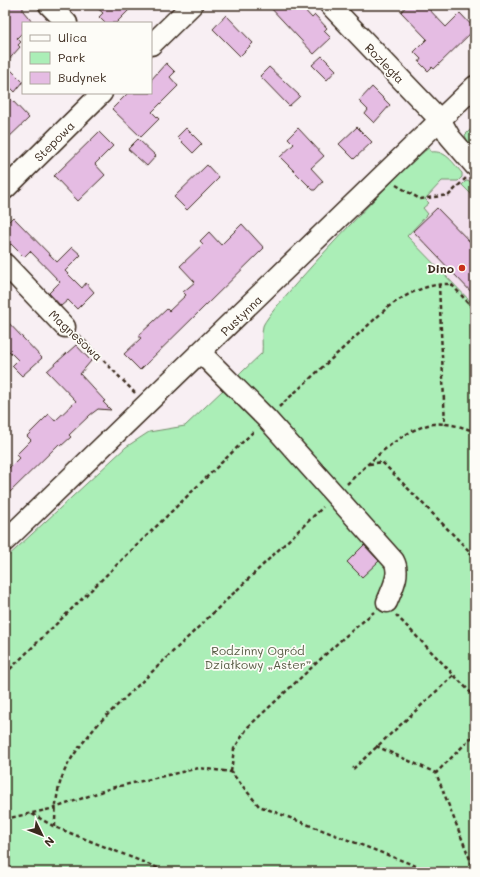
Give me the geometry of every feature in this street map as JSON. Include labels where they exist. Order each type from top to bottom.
[{"type":"street","points":[[49,5],[65,22]]},
{"type":"street","points":[[152,44],[192,5]]},
{"type":"street","name":"Rozległa","points":[[330,5],[441,121],[472,171]]},
{"type":"street","name":"Pustynna","points":[[5,541],[383,178],[475,86]]},
{"type":"street","name":"Stepowa","points":[[5,190],[101,94]]},
{"type":"street","name":"Magnesowa","points":[[5,264],[65,326]]},
{"type":"street","points":[[201,353],[266,419],[336,495],[397,567],[397,575],[387,602]]},
{"type":"path","points":[[383,178],[420,199],[449,195],[472,171]]},
{"type":"path","points":[[5,674],[266,419],[388,307],[408,293],[439,284],[451,284],[475,310]]},
{"type":"path","points":[[439,284],[445,425]]},
{"type":"path","name":"Magnesowa","points":[[65,326],[77,333],[147,406]]},
{"type":"path","points":[[55,827],[55,808],[58,784],[71,755],[99,724],[368,464],[402,436],[433,424],[464,427],[475,432]]},
{"type":"path","points":[[368,464],[382,462],[475,557]]},
{"type":"path","points":[[231,772],[234,749],[248,727],[341,640],[387,602],[392,611],[475,697]]},
{"type":"path","points":[[353,769],[454,675]]},
{"type":"path","points":[[436,773],[475,734]]},
{"type":"path","points":[[376,746],[436,773],[475,872]]},
{"type":"path","points":[[5,819],[55,808],[111,788],[199,768],[231,772],[260,806],[432,872]]},
{"type":"path","points":[[32,814],[55,827],[168,872]]},
{"type":"shaded area","points":[[453,163],[475,185],[475,306],[407,236],[404,210]]},
{"type":"green space","points":[[475,125],[475,154],[469,146],[465,135]]},
{"type":"green space","name":"Rodzinny Ogród Działkowy „Aster”","points":[[429,148],[431,152],[441,153],[449,158],[462,173],[462,177],[458,181],[442,181],[425,199],[429,203],[423,208],[428,214],[407,236],[475,306],[475,872],[5,872],[5,559],[126,447],[149,432],[185,426],[262,353],[263,326],[271,314],[341,234],[396,178]]},
{"type":"green space","points":[[466,181],[472,182],[475,185],[475,198],[462,185]]},
{"type":"building","points":[[5,5],[23,5],[23,11],[32,22],[22,22],[22,33],[17,38],[21,42],[18,45],[20,47],[5,64]]},
{"type":"building","points":[[94,5],[134,5],[117,22],[104,22],[99,17],[103,13]]},
{"type":"building","points":[[268,5],[300,5],[312,18],[315,15],[327,28],[324,31],[331,38],[314,54]]},
{"type":"building","points":[[407,5],[425,5],[446,27],[460,13],[475,29],[434,69],[432,67],[428,71],[419,62],[421,59],[414,52],[427,39],[401,12]]},
{"type":"building","points":[[226,15],[253,43],[240,56],[213,29]]},
{"type":"building","points":[[322,56],[336,70],[327,80],[312,65]]},
{"type":"building","points":[[166,63],[175,72],[170,77],[178,86],[152,112],[159,119],[141,137],[112,109],[127,94],[152,94],[152,79]]},
{"type":"building","points":[[5,64],[22,81],[22,83],[15,92],[5,82]]},
{"type":"building","points":[[269,67],[300,96],[289,106],[260,76]]},
{"type":"building","points":[[372,87],[390,105],[374,123],[365,114],[368,110],[359,101]]},
{"type":"building","points":[[11,99],[29,118],[5,141],[5,105]]},
{"type":"building","points":[[357,127],[372,142],[354,159],[339,144]]},
{"type":"building","points":[[186,128],[202,144],[193,153],[177,137]]},
{"type":"building","points":[[298,128],[324,156],[311,168],[323,181],[315,190],[313,190],[280,157],[294,144],[288,138]]},
{"type":"building","points":[[99,132],[113,146],[95,164],[105,175],[78,201],[54,176]]},
{"type":"building","points":[[138,139],[156,156],[147,166],[128,149]]},
{"type":"building","points":[[207,165],[219,178],[187,210],[174,197]]},
{"type":"building","name":"Dino","points":[[437,208],[475,247],[475,296],[413,231]]},
{"type":"building","points":[[13,217],[57,262],[72,247],[81,255],[65,271],[82,288],[86,283],[94,292],[77,309],[68,300],[61,306],[49,293],[60,282],[30,251],[24,257],[11,244],[5,249],[5,225]]},
{"type":"building","points":[[242,224],[264,248],[140,370],[124,354],[141,338],[138,336],[167,309],[169,311],[186,295],[183,292],[195,282],[180,266],[203,244],[200,241],[209,232],[221,245]]},
{"type":"building","points":[[5,319],[42,358],[22,376],[12,366],[18,360],[5,347]]},
{"type":"building","points":[[76,345],[91,361],[80,374],[105,401],[103,402],[111,410],[98,409],[90,415],[69,435],[71,437],[61,446],[59,444],[5,497],[5,472],[19,458],[16,455],[31,440],[27,436],[49,414],[55,421],[76,401],[47,371]]},
{"type":"building","points":[[364,545],[379,561],[362,577],[347,562]]},
{"type":"place","name":"Dino","points":[[462,268]]}]
